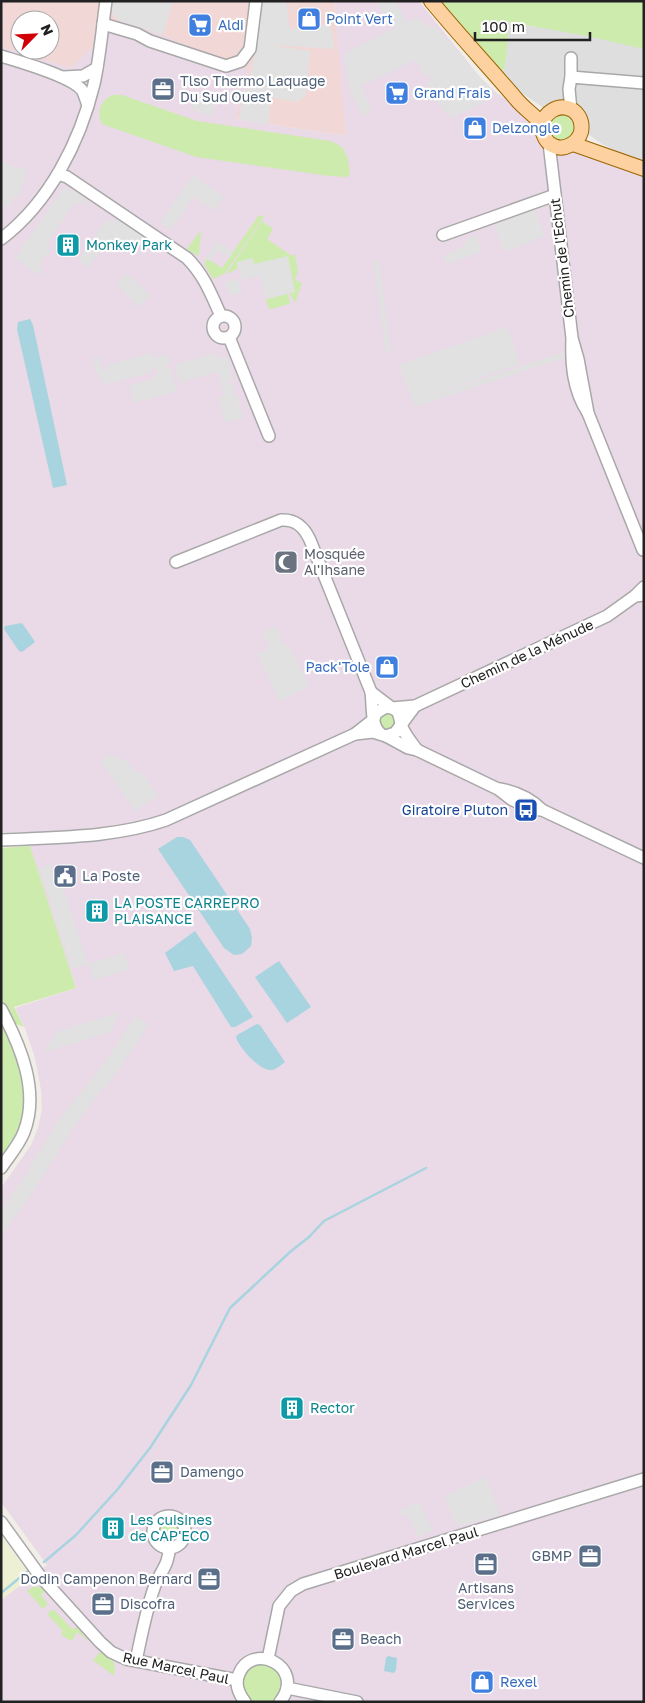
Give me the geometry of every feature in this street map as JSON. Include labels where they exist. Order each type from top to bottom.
[{"type":"main road","points":[[431,1],[541,125],[544,137],[561,145],[612,158],[644,169]]},
{"type":"main road","points":[[509,90],[542,110],[561,109],[578,116],[581,123],[581,131],[589,140],[612,158]]},
{"type":"main road","points":[[541,125],[547,114],[561,109]]},
{"type":"main road","points":[[561,145],[581,131]]},
{"type":"street","points":[[1,239],[26,217],[38,203],[58,174],[81,126],[97,68],[106,1]]},
{"type":"street","points":[[103,24],[137,34],[150,41],[226,66],[235,64],[246,56],[250,49],[256,1]]},
{"type":"street","points":[[1,56],[61,77],[82,90],[88,105]]},
{"type":"street","points":[[561,109],[570,83],[572,58]]},
{"type":"street","points":[[61,77],[83,76],[97,68]]},
{"type":"street","points":[[570,83],[644,83]]},
{"type":"street","name":"Chemin de l'Echut","points":[[561,145],[554,179],[554,195],[572,338],[571,359],[575,384],[643,553]]},
{"type":"street","points":[[58,174],[67,178],[186,258],[197,268],[204,279],[221,316]]},
{"type":"street","points":[[443,236],[554,195]]},
{"type":"street","points":[[221,316],[230,317],[234,322],[235,329],[229,337],[222,338],[214,331],[215,320],[221,316]]},
{"type":"street","points":[[229,337],[269,436]]},
{"type":"street","points":[[176,562],[281,520],[290,520],[300,524],[310,540],[372,692],[374,727],[383,735]]},
{"type":"street","name":"Chemin de la Ménude","points":[[392,708],[415,706],[600,619],[639,596],[644,587]]},
{"type":"street","points":[[372,692],[400,716],[401,725],[417,750]]},
{"type":"street","name":"Chemin de la Ménude","points":[[401,725],[415,706]]},
{"type":"street","points":[[1,840],[110,833],[143,828],[201,805],[355,734],[374,718],[381,709],[392,708]]},
{"type":"street","points":[[383,735],[395,733],[401,725]]},
{"type":"street","points":[[355,734],[373,732],[383,735],[498,789],[511,799],[531,809],[542,810],[644,858]]},
{"type":"street","points":[[1,1009],[18,1044],[28,1080],[30,1100],[24,1132],[1,1168]]},
{"type":"street","name":"Boulevard Marcel Paul","points":[[268,1659],[279,1606],[291,1591],[303,1584],[644,1479]]},
{"type":"street","name":"Rue Marcel Paul","points":[[1,1522],[34,1568],[106,1648],[120,1657],[136,1661],[237,1680]]},
{"type":"street","points":[[136,1661],[140,1638],[154,1589],[167,1564],[169,1548]]},
{"type":"street","points":[[244,1702],[240,1695],[237,1680],[239,1672],[251,1660],[259,1658],[268,1659],[281,1666],[287,1680],[287,1688],[280,1702]]},
{"type":"street","points":[[287,1688],[357,1702]]},
{"type":"shaded area","points":[[1,1],[334,1],[347,136],[235,119],[43,60],[60,60],[60,10],[10,10],[10,50],[1,47]]},
{"type":"shaded area","points":[[113,1],[173,1],[161,35],[119,20],[111,10]]},
{"type":"shaded area","points":[[260,1],[286,1],[290,29],[330,24],[335,49],[269,45],[310,51],[306,95],[297,102],[271,97],[268,125],[239,119],[244,89],[249,89]]},
{"type":"shaded area","points":[[334,1],[419,1],[479,76],[494,91],[575,148],[644,174],[644,1702],[1,1702],[1,1600],[47,1565],[1,1502],[1,1188],[31,1145],[38,1128],[42,1109],[41,1090],[35,1058],[25,1028],[15,1008],[76,988],[25,832],[1,832],[1,47],[10,50],[10,60],[44,60],[71,68],[119,20],[249,71],[235,119],[346,136]]},
{"type":"shaded area","points":[[376,1],[396,1],[406,22],[417,17],[421,22],[438,29],[494,93],[488,101],[452,118],[435,99],[427,83],[431,81],[428,74],[424,76],[416,60],[361,86],[372,112],[363,116],[350,92],[344,53],[395,28],[392,22],[387,24]]},
{"type":"shaded area","points":[[508,22],[644,44],[644,163],[602,144],[588,134],[587,125],[556,103],[544,108],[523,94],[502,75],[506,60]]},
{"type":"shaded area","points":[[196,92],[218,98],[211,116],[190,109]]},
{"type":"shaded area","points":[[3,162],[27,170],[18,198],[13,197],[10,207],[3,205],[1,210],[1,168]]},
{"type":"shaded area","points":[[193,175],[224,197],[214,211],[193,197],[171,230],[160,222]]},
{"type":"shaded area","points":[[64,187],[70,191],[76,190],[84,196],[83,199],[91,204],[89,207],[81,202],[75,203],[48,242],[50,249],[39,266],[43,269],[39,275],[15,258]]},
{"type":"shaded area","points":[[535,210],[545,236],[504,252],[494,225]]},
{"type":"shaded area","points":[[118,219],[146,239],[124,245],[120,250],[109,240],[88,268],[78,260],[106,220],[114,221]]},
{"type":"shaded area","points":[[476,235],[482,252],[447,264],[443,256],[461,248],[468,238]]},
{"type":"shaded area","points":[[217,241],[233,252],[230,257],[218,250],[210,261],[206,258]]},
{"type":"shaded area","points":[[288,256],[295,292],[266,299],[259,276],[242,280],[237,262],[253,258],[254,264]]},
{"type":"shaded area","points":[[373,260],[379,260],[391,352],[386,353]]},
{"type":"shaded area","points":[[127,273],[151,296],[138,307],[116,284]]},
{"type":"shaded area","points":[[232,279],[233,281],[238,279],[242,292],[231,296],[224,283]]},
{"type":"shaded area","points":[[507,327],[520,364],[416,401],[564,352],[564,358],[415,407],[399,365]]},
{"type":"shaded area","points":[[152,353],[154,358],[167,354],[170,362],[167,364],[167,368],[171,368],[177,391],[134,403],[129,386],[155,378],[158,374],[157,369],[151,367],[152,372],[105,385],[103,380],[100,380],[93,358],[98,356],[102,369],[105,371],[107,370],[106,365]]},
{"type":"shaded area","points":[[216,353],[218,359],[227,356],[233,380],[228,382],[229,384],[234,384],[236,389],[232,391],[231,395],[236,394],[243,417],[231,422],[225,422],[218,398],[224,396],[218,372],[180,382],[176,370],[176,364]]},
{"type":"shaded area","points":[[275,626],[284,646],[289,645],[309,687],[279,701],[257,654],[269,648],[262,632]]},
{"type":"shaded area","points":[[112,753],[115,757],[127,761],[133,770],[143,774],[158,795],[135,811],[100,761]]},
{"type":"shaded area","points":[[51,864],[52,868],[56,866],[88,964],[72,969],[39,868]]},
{"type":"shaded area","points":[[124,953],[129,969],[94,980],[88,964]]},
{"type":"shaded area","points":[[120,1012],[109,1033],[44,1052],[56,1032]]},
{"type":"shaded area","points":[[135,1016],[149,1024],[117,1072],[76,1123],[32,1194],[1,1236],[1,1210],[21,1182],[58,1121],[108,1058]]},
{"type":"shaded area","points":[[486,1477],[500,1515],[460,1526],[456,1524],[444,1496]]},
{"type":"shaded area","points":[[420,1502],[433,1530],[418,1537],[407,1514],[402,1516],[400,1510]]},
{"type":"green space","points":[[438,1],[644,1],[644,49],[587,36],[509,22],[506,60],[502,75]]},
{"type":"green space","points":[[113,95],[122,95],[197,121],[336,143],[344,150],[348,158],[350,174],[347,177],[329,176],[196,157],[102,124],[99,115],[101,106],[105,100]]},
{"type":"green space","points":[[561,113],[571,115],[577,131],[564,143],[554,141],[548,127],[552,118]]},
{"type":"green space","points":[[259,215],[264,217],[225,273],[213,279],[205,266],[206,258],[222,268]]},
{"type":"green space","points":[[262,221],[273,229],[267,239],[292,256],[295,254],[298,271],[295,280],[302,283],[295,303],[290,294],[288,294],[289,304],[271,309],[269,309],[266,299],[295,292],[254,264],[238,262],[237,269],[226,274]]},
{"type":"green space","points":[[201,230],[199,253],[198,256],[187,249]]},
{"type":"green space","points":[[385,713],[391,713],[396,718],[394,727],[385,729],[380,724],[380,718]]},
{"type":"green space","points":[[30,846],[76,988],[14,1007],[24,1027],[14,1023],[1,1000],[1,848]]},
{"type":"green space","points":[[1,1018],[18,1059],[25,1089],[26,1104],[25,1119],[20,1132],[1,1161]]},
{"type":"green space","points":[[169,1523],[175,1526],[178,1532],[175,1538],[169,1541],[163,1538],[160,1532],[163,1526]]},
{"type":"green space","points":[[1,1536],[25,1569],[29,1579],[1,1600]]},
{"type":"green space","points":[[33,1587],[46,1590],[41,1595],[48,1604],[43,1609],[27,1591]]},
{"type":"green space","points":[[53,1609],[72,1629],[77,1627],[88,1641],[77,1632],[72,1641],[61,1635],[63,1631],[47,1614]]},
{"type":"green space","points":[[100,1652],[114,1662],[114,1676],[93,1660]]},
{"type":"green space","points":[[257,1662],[278,1667],[285,1684],[276,1702],[250,1702],[245,1697],[241,1680],[248,1667]]},
{"type":"water","points":[[30,319],[33,325],[67,485],[53,488],[17,329],[18,322]]},
{"type":"water","points":[[22,623],[35,642],[22,652],[19,651],[4,629],[5,626]]},
{"type":"water","points":[[177,837],[190,840],[250,929],[251,946],[242,954],[234,955],[224,948],[158,849]]},
{"type":"water","points":[[195,931],[253,1017],[235,1027],[231,1027],[193,966],[174,971],[165,953]]},
{"type":"water","points":[[279,961],[311,1007],[287,1023],[255,977]]},
{"type":"water","points":[[257,1024],[260,1025],[285,1062],[272,1070],[267,1070],[256,1063],[241,1047],[236,1037]]},
{"type":"water","points":[[388,1656],[397,1658],[394,1673],[384,1671]]},
{"type":"waterway","points":[[44,1562],[76,1535],[117,1490],[150,1448],[191,1385],[230,1308],[290,1252],[309,1237],[324,1221],[426,1168]]},
{"type":"waterway","points":[[1,1593],[28,1571]]},
{"type":"place","name":"Point Vert","points":[[309,19]]},
{"type":"place","name":"Aldi","points":[[200,25]]},
{"type":"place","name":"Tlso Thermo Laquage Du Sud Ouest","points":[[163,89]]},
{"type":"place","name":"Grand Frais","points":[[397,93]]},
{"type":"place","name":"Delzongle","points":[[475,128]]},
{"type":"place","name":"Monkey Park","points":[[68,245]]},
{"type":"place","name":"Mosquée Al'Ihsane","points":[[286,562]]},
{"type":"place","name":"Pack'Tole","points":[[387,667]]},
{"type":"place","name":"Giratoire Pluton","points":[[526,810]]},
{"type":"place","name":"La Poste","points":[[65,876]]},
{"type":"place","name":"LA POSTE CARREPRO PLAISANCE","points":[[97,911]]},
{"type":"place","name":"Rector","points":[[292,1408]]},
{"type":"place","name":"Damengo","points":[[162,1472]]},
{"type":"place","name":"Les cuisines de CAP'ECO","points":[[113,1528]]},
{"type":"place","name":"GBMP","points":[[590,1556]]},
{"type":"place","name":"Artisans Services","points":[[486,1564]]},
{"type":"place","name":"Dodin Campenon Bernard","points":[[209,1579]]},
{"type":"place","name":"Discofra","points":[[103,1604]]},
{"type":"place","name":"Beach","points":[[343,1639]]},
{"type":"place","name":"Rexel","points":[[482,1682]]}]
